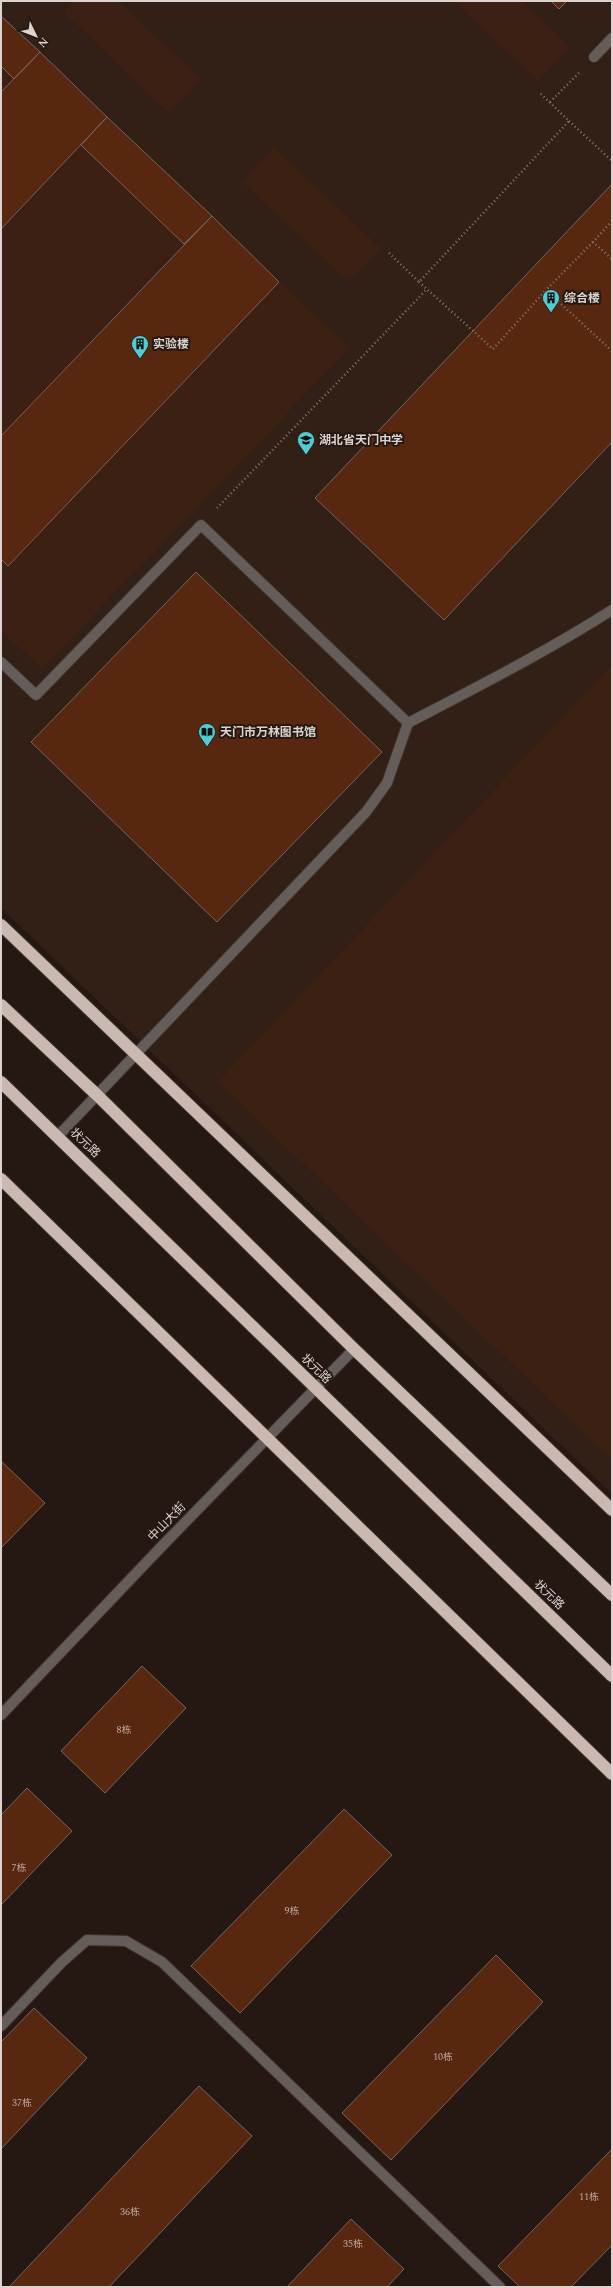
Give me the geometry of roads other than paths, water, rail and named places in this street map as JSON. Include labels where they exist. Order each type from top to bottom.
[{"type":"highway","points":[[1,925],[612,1510]]},
{"type":"highway","points":[[1,1005],[97,1095],[354,1349],[612,1595]]},
{"type":"highway","name":"状元路","points":[[1,1082],[612,1676]]},
{"type":"highway","points":[[1,1179],[266,1439],[612,1774]]},
{"type":"street","points":[[594,57],[612,38]]},
{"type":"street","points":[[1,662],[36,695],[201,524],[408,723]]},
{"type":"street","points":[[58,1136],[366,812],[387,783],[408,723],[516,668],[567,639],[612,610]]},
{"type":"street","name":"中山大街","points":[[1,1715],[354,1349]]},
{"type":"street","points":[[1,2026],[62,1962],[87,1940],[126,1941],[162,1962],[500,2287]]},
{"type":"place","name":"综合楼","points":[[551,313]]},
{"type":"place","name":"实验楼","points":[[140,359]]},
{"type":"place","name":"湖北省天门中学","points":[[306,455]]},
{"type":"place","name":"天门市万林图书馆","points":[[207,747]]}]
